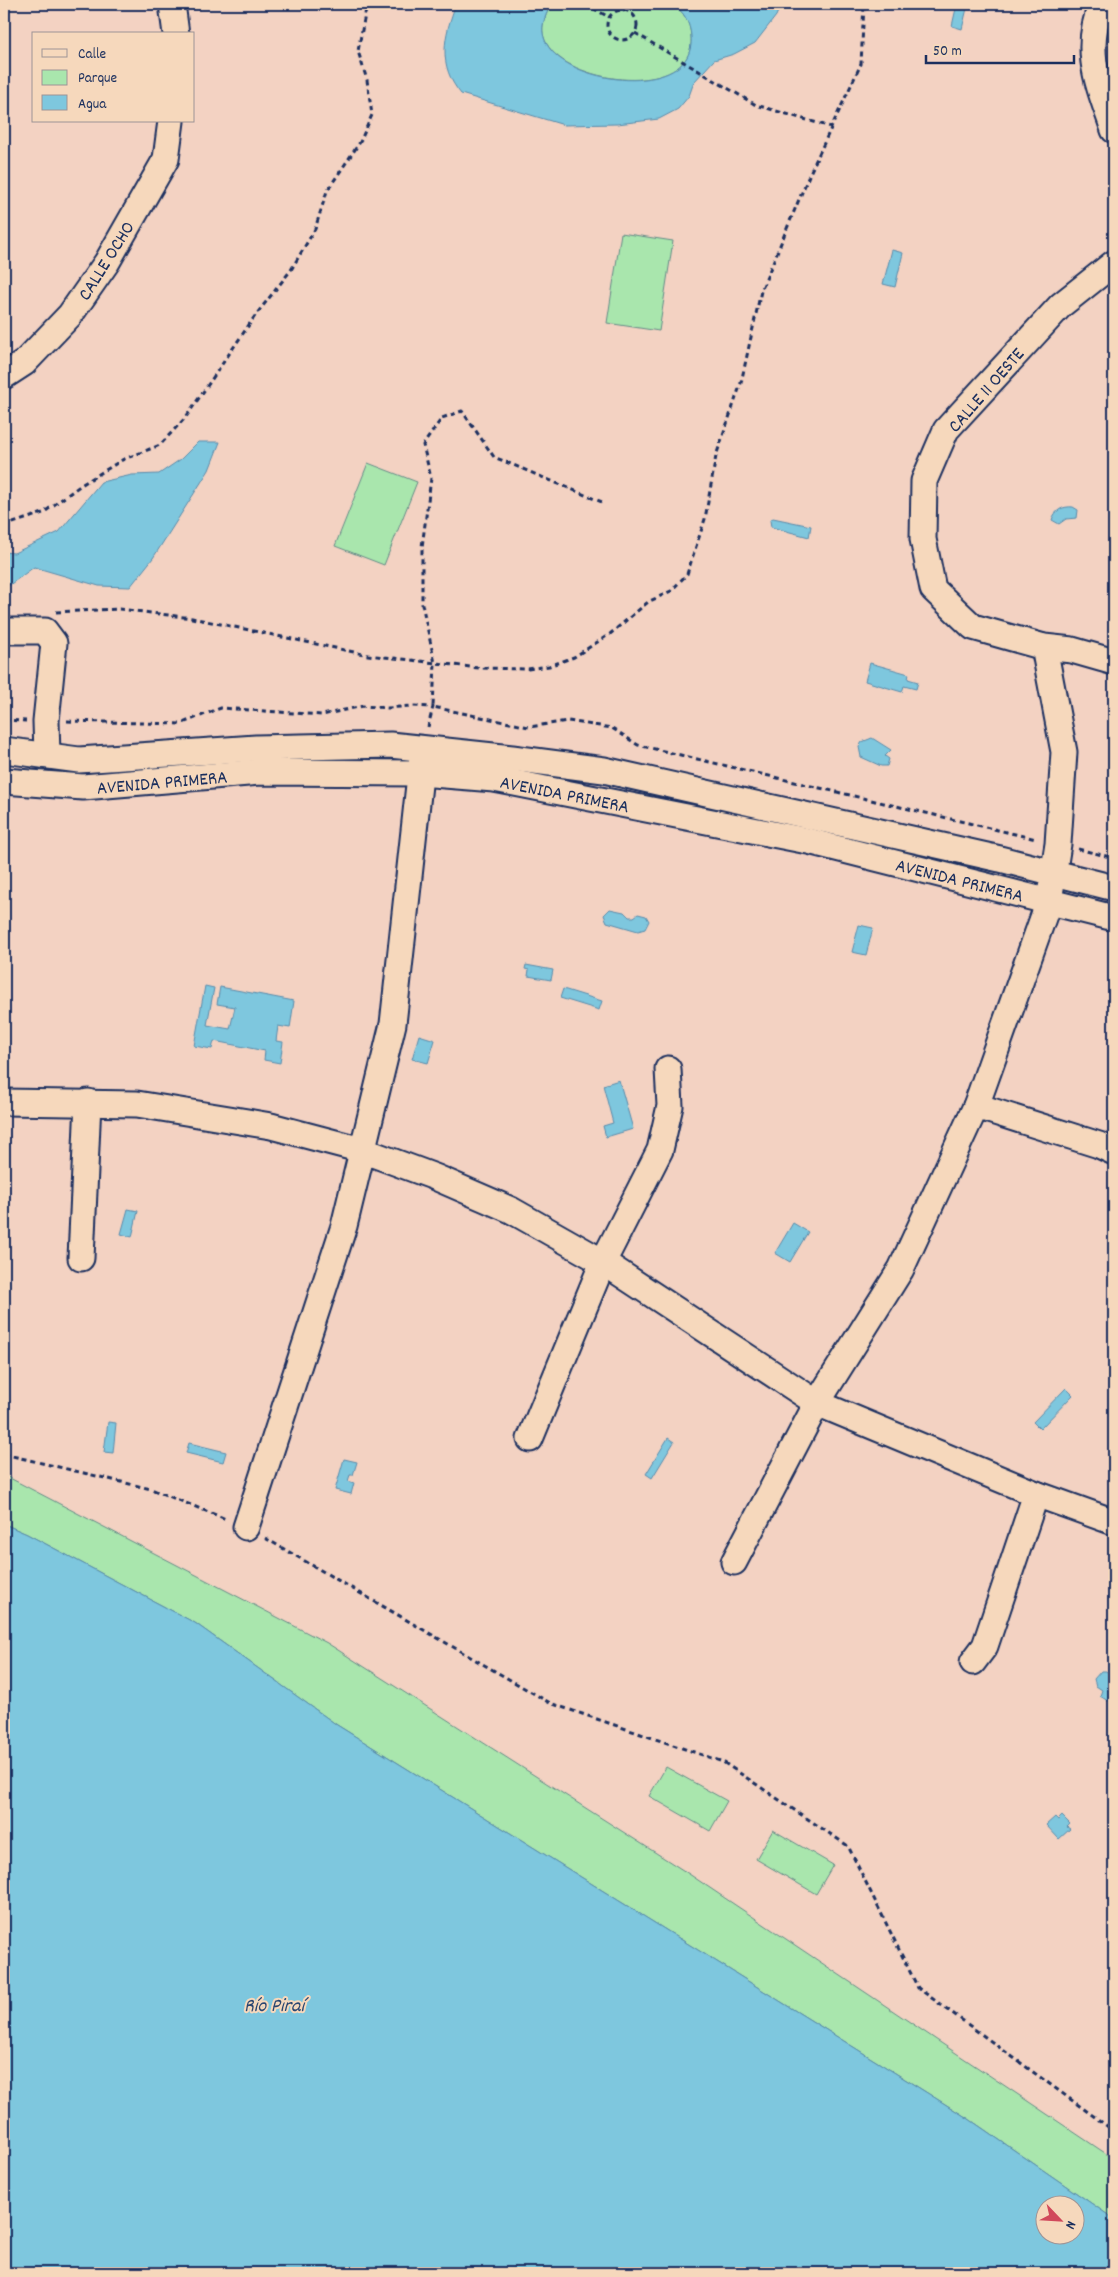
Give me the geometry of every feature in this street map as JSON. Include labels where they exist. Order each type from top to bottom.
[{"type":"street","points":[[172,4],[176,32]]},
{"type":"street","points":[[1102,4],[1094,21],[1092,45],[1095,74],[1114,130]]},
{"type":"street","name":"CALLE OCHO","points":[[4,376],[24,364],[70,315],[107,262],[166,159],[171,122]]},
{"type":"street","name":"CALLE 11 OESTE","points":[[1114,263],[1062,305],[946,430],[924,480],[923,540],[933,589],[973,627],[1044,647],[1072,650],[1114,662]]},
{"type":"street","points":[[4,631],[45,631],[54,643],[46,721],[47,755]]},
{"type":"street","points":[[734,1562],[817,1403],[901,1269],[976,1106],[1049,901],[1058,844],[1064,752],[1044,647]]},
{"type":"street","name":"AVENIDA PRIMERA","points":[[4,750],[79,760],[327,745],[423,748],[604,770],[1000,859],[1114,888]]},
{"type":"street","points":[[246,1527],[344,1226],[393,1024],[423,748]]},
{"type":"street","name":"AVENIDA PRIMERA","points":[[4,780],[83,787],[260,772],[420,773],[494,779],[808,841],[1114,918]]},
{"type":"street","points":[[530,1438],[603,1262],[660,1150],[670,1106],[668,1069]]},
{"type":"street","points":[[4,1102],[137,1104],[271,1126],[362,1150],[434,1177],[511,1210],[603,1262],[817,1403],[1036,1494],[1114,1522]]},
{"type":"street","points":[[81,1258],[88,1102]]},
{"type":"street","points":[[976,1106],[1099,1145],[1114,1152]]},
{"type":"street","points":[[973,1662],[985,1646],[1036,1494]]},
{"type":"path","points":[[4,526],[43,513],[81,485],[122,460],[160,445],[186,417],[255,316],[291,270],[316,229],[327,191],[360,142],[372,115],[367,80],[358,51],[367,4]]},
{"type":"path","points":[[584,4],[609,17]]},
{"type":"path","points":[[51,612],[119,609],[192,618],[368,656],[528,670],[549,666],[574,657],[610,634],[648,602],[671,591],[687,574],[705,519],[716,456],[741,383],[761,291],[831,127],[861,64],[864,4]]},
{"type":"path","points":[[618,10],[630,12],[636,22],[635,33],[625,40],[614,38],[607,29],[609,17],[618,10]]},
{"type":"path","points":[[635,33],[756,105],[831,127]]},
{"type":"path","points":[[433,707],[435,663],[422,604],[422,547],[430,478],[423,445],[442,418],[462,411],[494,457],[602,502]]},
{"type":"path","points":[[4,720],[180,724],[221,708],[322,715],[363,706],[388,708],[412,706],[433,707],[529,727],[568,721],[612,728],[638,745],[1114,858]]},
{"type":"path","points":[[4,1454],[151,1489],[246,1527],[550,1703],[723,1762],[848,1846],[918,1988],[1114,2131]]},
{"type":"green space","points":[[551,4],[672,4],[683,14],[689,26],[691,36],[686,58],[670,72],[645,79],[617,78],[588,72],[564,61],[547,45],[543,25]]},
{"type":"green space","points":[[621,233],[673,241],[659,331],[607,323]]},
{"type":"green space","points":[[368,463],[417,482],[384,565],[335,546]]},
{"type":"green space","points":[[4,1475],[327,1643],[689,1874],[1114,2159],[1114,2219],[1086,2200],[1086,2194],[1078,2194],[969,2119],[337,1725],[195,1623],[27,1534],[4,1524]]},
{"type":"green space","points":[[666,1767],[727,1801],[710,1831],[649,1796]]},
{"type":"green space","points":[[773,1830],[833,1865],[816,1894],[756,1859]]},
{"type":"water","points":[[456,4],[551,4],[543,25],[547,45],[564,61],[588,73],[617,79],[645,79],[670,72],[686,58],[691,36],[689,27],[686,18],[672,4],[781,4],[776,16],[755,43],[734,54],[714,60],[694,82],[689,96],[678,109],[659,119],[617,124],[564,125],[461,94],[448,72],[445,50],[448,27]]},
{"type":"water","points":[[957,4],[968,4],[962,29],[952,26]]},
{"type":"water","points":[[892,250],[903,253],[895,287],[883,284]]},
{"type":"water","points":[[198,442],[220,442],[209,470],[153,558],[130,587],[99,586],[34,567],[4,589],[4,552],[14,553],[59,532],[101,482],[132,475],[159,474],[181,459]]},
{"type":"water","points":[[1073,507],[1078,510],[1077,518],[1066,519],[1059,524],[1052,520],[1060,509]]},
{"type":"water","points":[[773,518],[811,526],[809,537],[771,527],[770,520]]},
{"type":"water","points":[[870,663],[909,674],[908,679],[918,682],[916,689],[904,686],[902,692],[865,681]]},
{"type":"water","points":[[872,738],[891,750],[885,756],[889,759],[887,766],[881,766],[861,757],[859,747],[862,742]]},
{"type":"water","points":[[610,909],[624,912],[629,917],[634,917],[638,914],[646,916],[649,921],[645,929],[638,931],[607,922],[604,915]]},
{"type":"water","points":[[859,925],[873,928],[866,955],[852,952]]},
{"type":"water","points":[[526,965],[553,970],[551,980],[528,976],[529,970],[525,969]]},
{"type":"water","points":[[205,986],[214,988],[207,1025],[230,1029],[235,1007],[217,1004],[220,987],[294,1001],[290,1028],[278,1026],[276,1041],[283,1042],[280,1063],[264,1060],[265,1051],[214,1041],[212,1049],[194,1046]]},
{"type":"water","points":[[563,989],[602,1001],[599,1010],[560,998]]},
{"type":"water","points":[[419,1035],[435,1040],[428,1063],[412,1059]]},
{"type":"water","points":[[619,1080],[633,1129],[606,1137],[603,1126],[613,1123],[603,1085]]},
{"type":"water","points":[[128,1209],[138,1211],[132,1237],[121,1234]]},
{"type":"water","points":[[793,1223],[808,1232],[790,1262],[775,1253]]},
{"type":"water","points":[[1066,1388],[1073,1395],[1040,1429],[1033,1422]]},
{"type":"water","points":[[108,1422],[116,1423],[113,1453],[104,1452]]},
{"type":"water","points":[[668,1438],[674,1442],[652,1478],[646,1474]]},
{"type":"water","points":[[189,1443],[226,1452],[223,1462],[186,1453]]},
{"type":"water","points":[[344,1459],[357,1462],[353,1475],[350,1475],[348,1481],[354,1483],[351,1494],[335,1490]]},
{"type":"water","name":"Río Piraí","points":[[4,1524],[27,1534],[195,1623],[337,1725],[969,2119],[1078,2194],[1036,2194],[1036,2244],[1086,2244],[1086,2200],[1114,2219],[1114,2273],[4,2273]]},
{"type":"water","points":[[1101,1671],[1106,1671],[1112,1676],[1110,1688],[1113,1698],[1108,1701],[1100,1696],[1102,1690],[1096,1686],[1094,1679]]},
{"type":"water","points":[[1062,1816],[1070,1824],[1067,1827],[1070,1829],[1059,1839],[1046,1825],[1055,1817],[1058,1820]]}]
